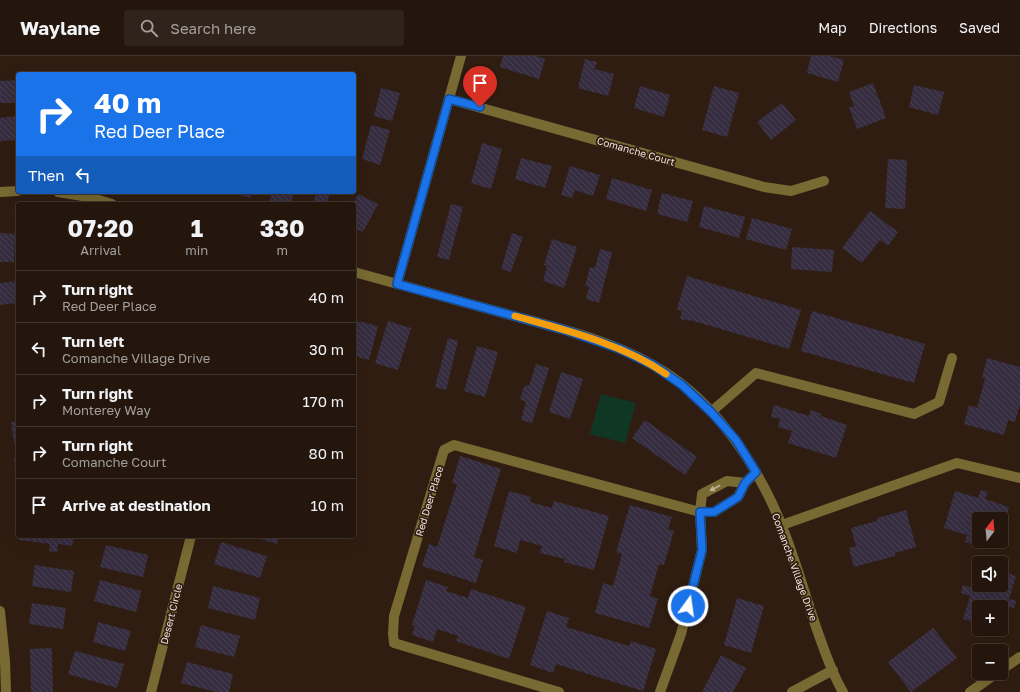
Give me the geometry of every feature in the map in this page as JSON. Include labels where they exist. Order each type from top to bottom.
[{"type":"street","points":[[397,284],[461,56]]},
{"type":"street","name":"Comanche Court","points":[[449,99],[764,187],[791,191],[824,181]]},
{"type":"street","points":[[0,192],[16,191]]},
{"type":"street","points":[[70,194],[89,197],[105,202]]},
{"type":"street","name":"Comanche Village Drive","points":[[356,273],[565,330],[620,349],[653,365],[682,385],[711,412],[736,440],[756,472],[782,525],[824,650],[843,692]]},
{"type":"street","points":[[711,412],[756,373],[914,414],[939,402],[952,358]]},
{"type":"street","name":"Red Deer Place","points":[[559,692],[394,643],[394,616],[444,450],[454,445],[700,512],[714,512],[738,497],[745,483],[756,472]]},
{"type":"street","points":[[782,525],[958,463],[1020,478]]},
{"type":"street","points":[[660,692],[681,634],[702,550],[700,512],[702,494],[727,481],[745,483]]},
{"type":"street","name":"Desert Circle","points":[[151,692],[190,538]]},
{"type":"street","points":[[0,611],[2,661],[6,692]]},
{"type":"street","points":[[1008,665],[1020,657]]},
{"type":"street","points":[[792,692],[833,670]]},
{"type":"street","points":[[970,692],[987,680]]},
{"type":"green space","points":[[601,394],[636,403],[625,443],[590,434]]},
{"type":"building","points":[[503,56],[536,56],[545,59],[539,79],[500,67]]},
{"type":"building","points":[[811,56],[829,56],[844,60],[838,82],[807,73]]},
{"type":"building","points":[[585,59],[597,62],[594,69],[614,74],[608,96],[578,88]]},
{"type":"building","points":[[16,80],[16,103],[0,103],[0,81]]},
{"type":"building","points":[[873,83],[886,118],[857,129],[849,107],[854,106],[849,92]]},
{"type":"building","points":[[914,85],[944,92],[938,115],[909,107]]},
{"type":"building","points":[[640,86],[670,95],[664,117],[634,108]]},
{"type":"building","points":[[714,86],[739,93],[727,137],[702,130]]},
{"type":"building","points":[[381,88],[400,93],[392,121],[374,116]]},
{"type":"building","points":[[782,103],[796,120],[771,140],[757,122]]},
{"type":"building","points":[[16,116],[16,140],[0,141],[0,118]]},
{"type":"building","points":[[371,125],[390,130],[380,165],[362,159]]},
{"type":"building","points":[[482,143],[502,149],[491,189],[471,183]]},
{"type":"building","points":[[521,158],[552,166],[545,188],[515,179]]},
{"type":"building","points":[[888,159],[907,160],[905,209],[885,208]]},
{"type":"building","points":[[570,166],[600,175],[593,196],[575,190],[572,198],[561,195]]},
{"type":"building","points":[[612,178],[652,190],[646,211],[606,199]]},
{"type":"building","points":[[662,193],[693,201],[687,222],[657,214]]},
{"type":"building","points":[[236,194],[251,194],[250,198]]},
{"type":"building","points":[[271,194],[294,194],[292,202],[269,202]]},
{"type":"building","points":[[316,194],[330,194],[328,202],[314,202]]},
{"type":"building","points":[[358,194],[378,204],[363,232],[356,229],[356,202],[354,202]]},
{"type":"building","points":[[451,204],[463,207],[449,260],[437,257]]},
{"type":"building","points":[[704,206],[745,217],[739,238],[699,227]]},
{"type":"building","points":[[870,211],[898,232],[888,246],[880,240],[862,263],[842,248]]},
{"type":"building","points":[[752,218],[792,229],[786,250],[746,239]]},
{"type":"building","points":[[0,233],[15,234],[14,262],[0,262]]},
{"type":"building","points":[[512,233],[523,237],[511,272],[501,269]]},
{"type":"building","points":[[552,239],[577,247],[564,288],[543,281],[547,266],[544,265]]},
{"type":"building","points":[[792,247],[834,250],[832,272],[791,269]]},
{"type":"building","points":[[600,249],[612,252],[599,303],[586,299],[589,287],[585,286],[590,267],[595,268]]},
{"type":"building","points":[[687,276],[801,310],[789,349],[690,320],[680,319],[682,311],[677,309]]},
{"type":"building","points":[[16,281],[16,303],[0,305],[0,283]]},
{"type":"building","points":[[812,311],[925,344],[914,383],[801,351]]},
{"type":"building","points":[[356,320],[378,326],[369,360],[356,357]]},
{"type":"building","points":[[388,321],[411,328],[398,370],[375,363]]},
{"type":"building","points":[[448,338],[458,341],[446,390],[435,387]]},
{"type":"building","points":[[477,346],[498,352],[485,397],[464,391]]},
{"type":"building","points":[[987,358],[1020,367],[1020,404],[1015,422],[1008,420],[1004,435],[964,424],[969,405],[977,408],[985,379],[982,378]]},
{"type":"building","points":[[536,364],[549,368],[532,423],[521,420],[526,402],[520,399],[525,385],[529,386]]},
{"type":"building","points":[[561,372],[583,379],[570,419],[549,412]]},
{"type":"building","points":[[774,405],[809,416],[811,410],[821,414],[821,416],[847,425],[836,458],[788,443],[792,431],[778,427],[780,419],[771,417]]},
{"type":"building","points":[[645,420],[697,457],[685,475],[632,438]]},
{"type":"building","points":[[16,421],[16,443],[14,443],[11,422]]},
{"type":"building","points":[[460,456],[501,469],[474,557],[483,560],[476,583],[422,566],[429,544],[437,547],[457,484],[452,483]]},
{"type":"building","points":[[14,458],[16,458],[16,471],[15,471]]},
{"type":"building","points":[[981,490],[988,492],[985,499],[1009,507],[1008,512],[972,512],[972,544],[965,542],[967,535],[944,528],[955,491],[978,498]]},
{"type":"building","points":[[509,491],[531,497],[530,502],[552,508],[554,501],[609,516],[594,570],[564,562],[565,559],[540,553],[542,546],[520,540],[517,553],[494,546]]},
{"type":"building","points":[[630,505],[672,517],[668,529],[674,531],[664,565],[659,564],[650,596],[658,599],[649,628],[595,613],[603,583],[613,586],[622,554],[616,552]]},
{"type":"building","points":[[906,510],[916,547],[895,553],[895,556],[854,567],[849,548],[856,546],[851,528],[877,521],[877,518]]},
{"type":"building","points":[[19,538],[74,538],[72,546],[58,544],[57,552],[49,551],[50,544],[19,540]]},
{"type":"building","points":[[257,538],[278,538],[277,544]]},
{"type":"building","points":[[221,542],[267,556],[260,578],[214,564]]},
{"type":"building","points":[[106,545],[148,555],[143,577],[100,567]]},
{"type":"building","points":[[35,565],[74,571],[71,592],[32,586]]},
{"type":"building","points":[[1008,573],[1016,576],[1009,599],[1016,601],[1014,608],[1008,606],[1008,600],[972,600],[972,622],[963,619],[970,596],[961,593],[963,585],[972,588],[972,592],[1008,592]]},
{"type":"building","points":[[100,580],[141,591],[136,612],[94,601]]},
{"type":"building","points":[[426,580],[448,587],[446,591],[468,598],[471,589],[526,607],[509,659],[456,641],[458,636],[437,629],[433,642],[412,635],[415,626],[412,625]]},
{"type":"building","points":[[213,586],[260,598],[255,620],[208,608]]},
{"type":"building","points":[[737,598],[764,606],[751,653],[724,645]]},
{"type":"building","points":[[32,603],[66,608],[63,629],[29,624]]},
{"type":"building","points":[[547,611],[569,618],[566,627],[629,646],[631,641],[656,649],[643,691],[556,664],[553,673],[530,665]]},
{"type":"building","points":[[98,622],[131,631],[125,651],[93,642]]},
{"type":"building","points":[[201,625],[240,636],[234,657],[195,647]]},
{"type":"building","points":[[933,628],[957,658],[911,692],[888,662]]},
{"type":"building","points":[[52,648],[53,692],[31,692],[30,649]]},
{"type":"building","points":[[75,651],[124,664],[117,688],[68,674]]},
{"type":"building","points":[[721,655],[746,668],[733,692],[702,692]]},
{"type":"building","points":[[187,662],[233,674],[229,692],[216,692],[181,683]]},
{"type":"slow traffic","points":[[515,316],[565,330],[620,349],[653,365],[666,374]]},
{"type":"route","points":[[480,107],[449,99],[397,284],[565,330],[620,349],[653,365],[682,385],[711,412],[736,440],[756,472],[745,483],[738,497],[714,512],[700,512],[702,550],[688,606]]}]
